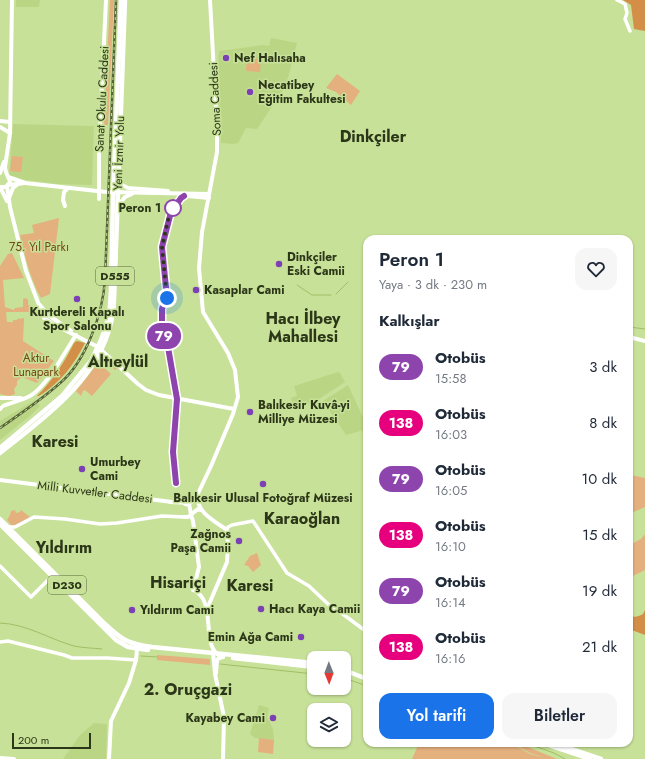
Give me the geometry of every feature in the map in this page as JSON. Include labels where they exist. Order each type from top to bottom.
[{"type":"highway","name":"Yeni İzmir Yolu","points":[[0,454],[60,404],[88,371],[109,330],[113,316],[118,176],[121,0]]},
{"type":"highway","name":"Yeni İzmir Yolu","points":[[0,448],[62,396],[100,348],[106,327],[110,306],[125,0]]},
{"type":"highway","name":"D230","points":[[0,519],[120,638],[137,647],[144,646],[207,653],[223,657],[307,666]]},
{"type":"highway","name":"D230","points":[[0,524],[116,640],[124,645],[215,655],[307,662]]},
{"type":"highway","points":[[351,669],[363,674]]},
{"type":"highway","points":[[351,673],[363,677]]},
{"type":"highway","points":[[555,747],[590,759]]},
{"type":"highway","points":[[565,747],[601,759]]},
{"type":"main road","points":[[12,0],[10,133],[5,167],[10,182],[7,186],[10,207],[26,271],[44,318],[100,348],[134,381],[146,390],[177,399],[234,409]]},
{"type":"main road","name":"Sanat Okulu Caddesi","points":[[99,199],[106,0]]},
{"type":"main road","name":"Soma Caddesi","points":[[198,495],[238,397],[236,370],[228,353],[206,318],[202,308],[199,268],[202,232],[217,152],[210,0]]},
{"type":"main road","points":[[0,122],[10,122]]},
{"type":"main road","points":[[0,127],[10,133]]},
{"type":"main road","points":[[8,146],[0,174],[25,183]]},
{"type":"main road","points":[[118,176],[122,184],[131,189],[159,190],[184,196],[209,196]]},
{"type":"main road","points":[[10,207],[0,187],[19,183],[106,192],[209,196]]},
{"type":"main road","points":[[9,200],[11,191],[14,186],[19,183]]},
{"type":"main road","points":[[65,206],[63,200],[64,192],[68,188]]},
{"type":"main road","points":[[130,194],[128,191],[131,189]]},
{"type":"main road","points":[[116,210],[122,199],[130,194],[170,196],[176,194]]},
{"type":"main road","points":[[176,483],[173,452],[177,399],[168,347],[162,330],[162,309],[167,298],[162,249],[171,212],[184,196]]},
{"type":"main road","points":[[1,408],[29,396],[37,390],[50,375],[76,335]]},
{"type":"main road","points":[[633,338],[645,341]]},
{"type":"main road","points":[[0,397],[13,398],[29,396]]},
{"type":"main road","points":[[0,397],[3,400],[1,408]]},
{"type":"main road","name":"Milli Kuvvetler Caddesi","points":[[0,480],[189,505],[191,509],[190,515]]},
{"type":"main road","points":[[170,502],[192,502],[196,500],[198,495]]},
{"type":"main road","points":[[198,495],[198,504],[201,510],[227,530],[227,562],[207,609]]},
{"type":"main road","points":[[184,517],[190,515],[198,509],[201,510]]},
{"type":"main road","points":[[190,515],[193,521],[199,568],[193,590],[201,596],[207,609],[209,634],[215,655],[216,679],[223,710],[224,759]]},
{"type":"main road","points":[[109,759],[111,721],[129,683],[136,660],[137,647]]},
{"type":"main road","points":[[0,758],[14,759]]},
{"type":"street","points":[[617,0],[625,4],[627,13],[625,19],[630,31]]},
{"type":"street","points":[[8,527],[15,527],[34,517],[65,519],[100,524],[162,516],[184,517]]},
{"type":"street","points":[[227,530],[228,527],[232,525],[253,521],[286,573],[309,586],[326,602],[363,629]]},
{"type":"street","points":[[0,566],[31,597],[52,576]]},
{"type":"street","points":[[0,642],[8,641],[72,658],[111,658],[136,660]]},
{"type":"shaded area","points":[[16,0],[40,0],[39,7],[16,7]]},
{"type":"shaded area","points":[[623,0],[645,0],[645,31],[634,29],[631,5]]},
{"type":"shaded area","name":"Necatibey Eğitim Fakultesi","points":[[271,38],[297,43],[288,78],[283,90],[257,129],[246,128],[238,143],[221,143],[218,66],[219,51],[263,45],[269,46]]},
{"type":"shaded area","points":[[13,124],[94,126],[92,185],[58,184],[26,180],[9,175]]},
{"type":"shaded area","points":[[77,341],[85,343],[66,373],[47,391],[37,396],[53,377],[74,343]]},
{"type":"shaded area","points":[[338,372],[345,382],[316,401],[294,409],[291,398],[297,396],[294,386]]},
{"type":"shaded area","points":[[348,385],[363,417],[363,430],[346,435],[323,401]]},
{"type":"shaded area","points":[[35,400],[40,406],[0,440],[0,421]]},
{"type":"shaded area","points":[[645,610],[645,635],[633,630],[633,617],[643,614]]},
{"type":"shaded area","points":[[259,705],[269,708],[267,717],[273,729],[274,740],[255,738],[250,734]]},
{"type":"shaded area","points":[[94,723],[107,724],[106,759],[63,759],[80,735]]},
{"type":"green space","points":[[110,0],[114,0],[108,125],[104,125]]},
{"type":"green space","points":[[247,57],[261,59],[260,72],[246,71]]},
{"type":"green space","points":[[337,74],[360,91],[351,105],[336,92],[326,88]]},
{"type":"green space","points":[[12,156],[23,157],[21,172],[10,171]]},
{"type":"green space","name":"75. Yıl Parkı","points":[[59,218],[50,294],[41,298],[31,275],[20,235],[34,233],[32,225]]},
{"type":"green space","name":"Aktur Lunapark","points":[[12,253],[24,278],[3,280],[5,307],[14,310],[15,308],[23,307],[23,299],[26,298],[28,300],[28,305],[34,306],[35,309],[28,312],[6,312],[7,322],[13,322],[13,320],[24,318],[23,341],[54,361],[37,383],[22,377],[17,381],[17,385],[14,389],[15,394],[9,396],[0,394],[0,266],[8,254]]},
{"type":"green space","points":[[103,357],[117,369],[115,370],[105,360],[102,360],[100,364],[111,374],[92,396],[85,390],[81,396],[76,391]]},
{"type":"green space","points":[[633,475],[645,478],[645,507],[633,512]]},
{"type":"green space","points":[[15,510],[16,513],[20,512],[21,510],[30,517],[12,526],[7,520],[11,511]]},
{"type":"green space","points":[[645,534],[645,570],[633,576],[633,543],[641,539]]},
{"type":"green space","points":[[257,553],[261,565],[253,572],[248,566],[244,565],[250,556]]},
{"type":"green space","points":[[157,655],[210,659],[210,665],[157,660]]},
{"type":"green space","points":[[259,738],[274,740],[273,754],[258,752]]},
{"type":"green space","points":[[417,747],[518,747],[530,754],[545,758],[530,753],[520,747],[528,747],[557,759],[412,759]]},
{"type":"waterway","points":[[336,294],[348,282]]},
{"type":"waterway","points":[[297,285],[312,295],[331,295]]},
{"type":"waterway","points":[[633,328],[645,329]]},
{"type":"waterway","points":[[0,623],[29,629],[74,646],[102,649]]},
{"type":"waterway","points":[[141,656],[157,657]]},
{"type":"waterway","points":[[220,664],[307,673]]},
{"type":"waterway","points":[[351,680],[363,685]]},
{"type":"waterway","points":[[537,747],[565,759]]},
{"type":"railway","points":[[0,428],[45,396],[69,375],[85,350],[101,307],[105,279],[116,0]]},
{"type":"bus line","name":"79","points":[[176,483],[173,452],[177,399],[174,372],[162,330],[162,309],[167,298],[162,249],[169,216],[184,196]]},
{"type":"place","name":"Nef Halısaha","points":[[226,58]]},
{"type":"place","name":"Necatibey Eğitim Fakultesi","points":[[250,92]]},
{"type":"place","name":"Peron 1","points":[[173,208]]},
{"type":"place","name":"Dinkçiler Eski Camii","points":[[279,264]]},
{"type":"place","name":"Kasaplar Cami","points":[[196,290]]},
{"type":"place","name":"Kurtdereli Kapalı Spor Salonu","points":[[77,299]]},
{"type":"place","name":"Balıkesir Kuvâ-yi Milliye Müzesi","points":[[250,412]]},
{"type":"place","name":"Umurbey Cami","points":[[82,469]]},
{"type":"place","name":"Balıkesir Ulusal Fotoğraf Müzesi","points":[[263,484]]},
{"type":"place","name":"Zağnos Paşa Camii","points":[[239,541]]},
{"type":"place","name":"Hacı Kaya Camii","points":[[261,609]]},
{"type":"place","name":"Yıldırım Cami","points":[[132,610]]},
{"type":"place","name":"Emin Ağa Cami","points":[[301,637]]},
{"type":"place","name":"Kayabey Cami","points":[[273,718]]},
{"type":"district","name":"Dinkçiler","points":[[373,136]]},
{"type":"district","name":"Hacı İlbey Mahallesi","points":[[303,327]]},
{"type":"district","name":"Altıeylül","points":[[118,361]]},
{"type":"district","name":"Karesi","points":[[55,441]]},
{"type":"district","name":"Karaoğlan","points":[[302,518]]},
{"type":"district","name":"Yıldırım","points":[[64,547]]},
{"type":"district","name":"Hisariçi","points":[[178,582]]},
{"type":"district","name":"Karesi","points":[[250,585]]},
{"type":"district","name":"2. Oruçgazi","points":[[188,689]]},
{"type":"route","points":[[167,298],[162,247],[169,216],[173,208]]}]
